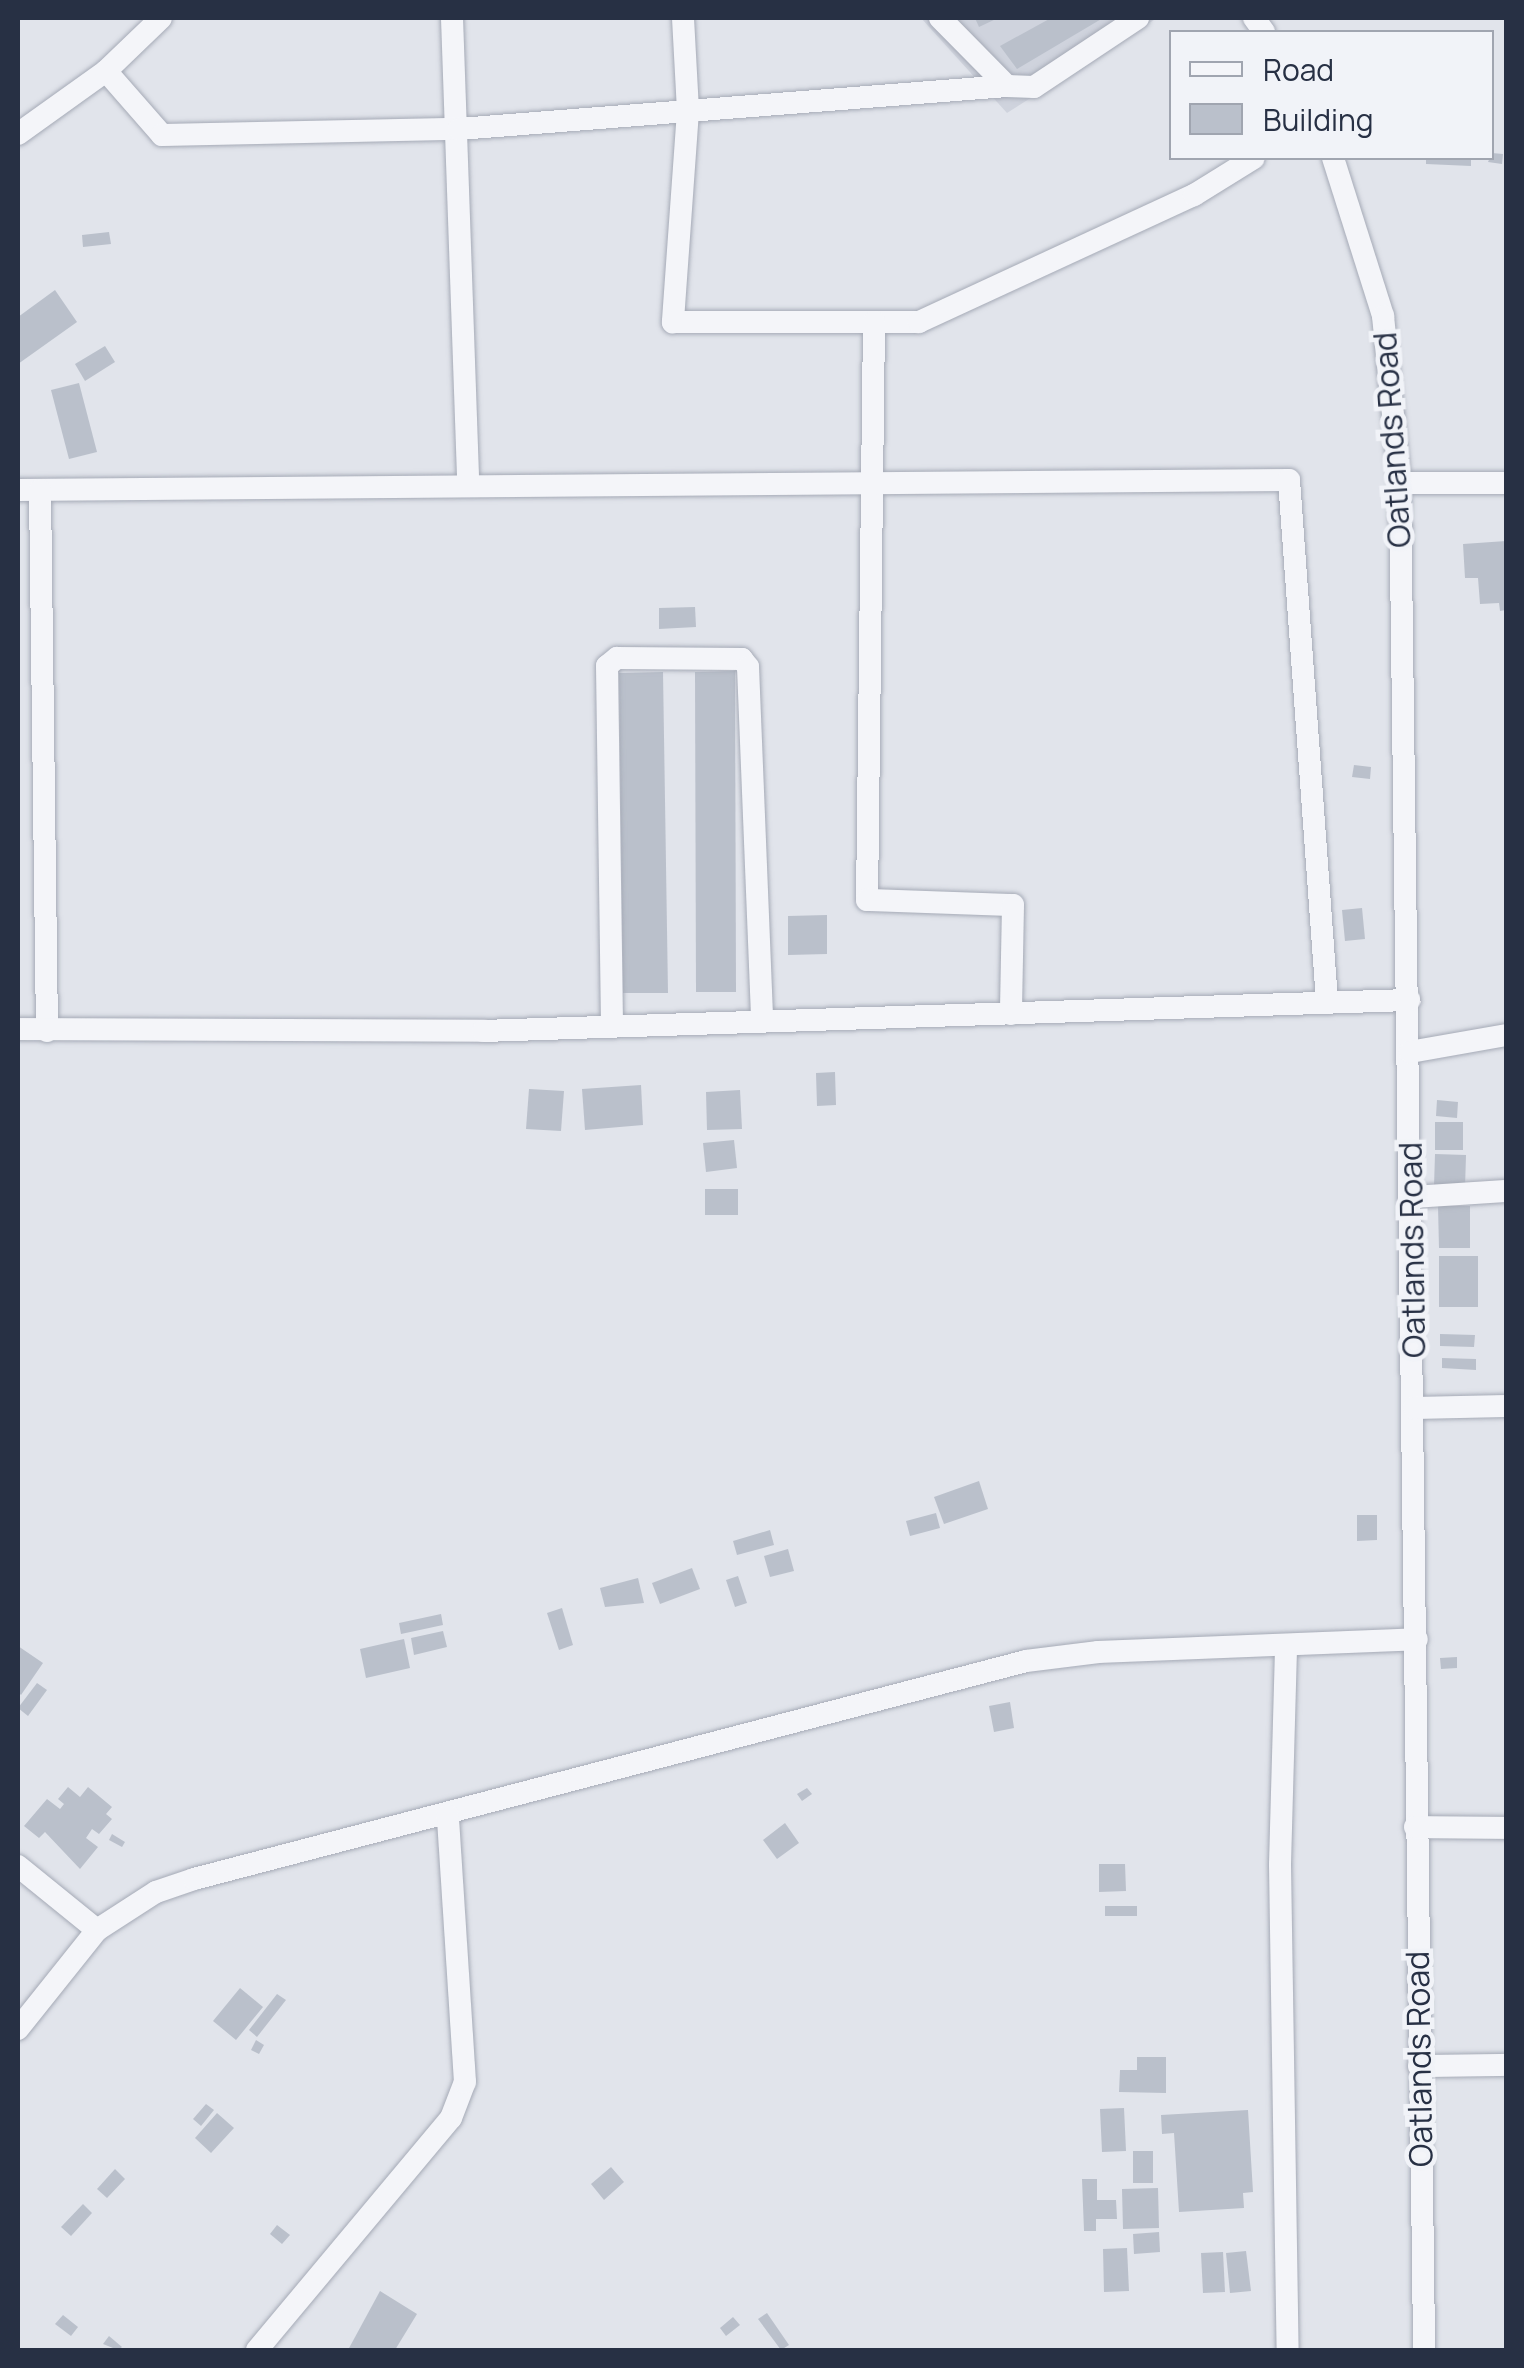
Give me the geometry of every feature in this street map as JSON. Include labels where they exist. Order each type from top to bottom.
[{"type":"street","points":[[18,134],[106,71],[160,18]]},
{"type":"street","points":[[452,18],[459,129],[468,486]]},
{"type":"street","points":[[682,18],[688,111],[673,322],[919,322],[1194,195],[1251,160]]},
{"type":"street","points":[[940,18],[1006,86]]},
{"type":"street","points":[[106,71],[162,135],[459,129],[1006,86],[1034,88],[1138,18]]},
{"type":"street","name":"Oatlands Road","points":[[1334,160],[1382,316],[1400,482],[1424,2350]]},
{"type":"street","points":[[874,322],[877,479],[867,900],[1013,905],[1011,1014]]},
{"type":"street","points":[[47,1031],[29,490],[877,479],[1289,480],[1327,1001]]},
{"type":"street","points":[[1400,482],[1506,484]]},
{"type":"street","points":[[612,1024],[607,666],[617,658],[742,659],[748,666],[762,1018]]},
{"type":"street","points":[[18,1030],[612,1024],[1409,1000]]},
{"type":"street","points":[[1410,1052],[1506,1034]]},
{"type":"street","points":[[1412,1197],[1506,1192]]},
{"type":"street","points":[[1414,1408],[1506,1406]]},
{"type":"street","points":[[18,2030],[97,1930],[156,1892],[194,1879],[448,1816],[1026,1661],[1098,1652],[1286,1648],[1417,1639]]},
{"type":"street","points":[[1286,1648],[1280,1865],[1288,2350]]},
{"type":"street","points":[[256,2350],[451,2118],[465,2082],[448,1816]]},
{"type":"street","points":[[1415,1827],[1506,1828]]},
{"type":"street","points":[[18,1866],[97,1930]]},
{"type":"street","points":[[1419,2066],[1506,2066]]},
{"type":"shaded area","points":[[921,18],[1157,18],[1007,113]]},
{"type":"building","points":[[975,18],[998,18],[979,27]]},
{"type":"building","points":[[1051,18],[1103,18],[1017,69],[1000,46]]},
{"type":"building","points":[[1494,153],[1503,154],[1502,164],[1488,162],[1494,160]]},
{"type":"building","points":[[1426,160],[1471,160],[1471,166],[1426,164]]},
{"type":"building","points":[[109,232],[111,244],[83,247],[82,235]]},
{"type":"building","points":[[55,290],[77,322],[18,364],[18,317]]},
{"type":"building","points":[[105,346],[115,362],[85,381],[75,364]]},
{"type":"building","points":[[79,383],[97,452],[69,459],[51,390]]},
{"type":"building","points":[[1506,541],[1506,610],[1500,611],[1499,603],[1480,604],[1478,578],[1465,578],[1463,544]]},
{"type":"building","points":[[695,607],[696,627],[659,629],[659,608]]},
{"type":"building","points":[[735,671],[736,992],[696,992],[695,672]]},
{"type":"building","points":[[663,672],[668,993],[623,993],[619,673]]},
{"type":"building","points":[[1354,765],[1371,767],[1370,779],[1352,777]]},
{"type":"building","points":[[1362,908],[1365,939],[1345,941],[1342,910]]},
{"type":"building","points":[[827,915],[827,954],[788,955],[788,916]]},
{"type":"building","points":[[835,1072],[836,1105],[817,1106],[816,1073]]},
{"type":"building","points":[[641,1085],[643,1125],[585,1130],[582,1089]]},
{"type":"building","points":[[529,1089],[564,1091],[561,1131],[526,1129]]},
{"type":"building","points":[[740,1090],[742,1129],[707,1130],[706,1092]]},
{"type":"building","points":[[1437,1100],[1458,1102],[1457,1118],[1436,1116]]},
{"type":"building","points":[[1435,1122],[1463,1122],[1463,1150],[1435,1150]]},
{"type":"building","points":[[734,1140],[737,1168],[706,1172],[703,1143]]},
{"type":"building","points":[[1435,1154],[1466,1155],[1465,1188],[1434,1187]]},
{"type":"building","points":[[705,1189],[738,1189],[738,1215],[705,1215]]},
{"type":"building","points":[[1438,1206],[1470,1206],[1470,1248],[1439,1248]]},
{"type":"building","points":[[1439,1256],[1478,1256],[1478,1307],[1439,1307]]},
{"type":"building","points":[[1440,1334],[1475,1335],[1474,1347],[1440,1346]]},
{"type":"building","points":[[1442,1358],[1476,1359],[1476,1370],[1442,1368]]},
{"type":"building","points":[[979,1481],[988,1509],[944,1524],[934,1497]]},
{"type":"building","points":[[936,1513],[940,1528],[910,1536],[906,1521]]},
{"type":"building","points":[[1357,1515],[1377,1515],[1377,1540],[1357,1541]]},
{"type":"building","points":[[770,1530],[774,1545],[737,1555],[733,1541]]},
{"type":"building","points":[[788,1549],[794,1571],[770,1577],[764,1556]]},
{"type":"building","points":[[692,1568],[700,1589],[660,1604],[652,1583]]},
{"type":"building","points":[[738,1576],[747,1603],[735,1607],[726,1580]]},
{"type":"building","points":[[638,1578],[644,1603],[605,1607],[600,1588]]},
{"type":"building","points":[[562,1608],[573,1645],[559,1650],[547,1613]]},
{"type":"building","points":[[441,1614],[443,1625],[401,1634],[399,1623]]},
{"type":"building","points":[[443,1631],[447,1647],[414,1655],[411,1638]]},
{"type":"building","points":[[404,1639],[410,1668],[366,1678],[360,1649]]},
{"type":"building","points":[[18,1646],[43,1663],[21,1695],[18,1692]]},
{"type":"building","points":[[1457,1657],[1457,1668],[1441,1669],[1440,1658]]},
{"type":"building","points":[[37,1683],[47,1690],[28,1716],[18,1708]]},
{"type":"building","points":[[1010,1702],[1014,1728],[994,1732],[989,1706]]},
{"type":"building","points":[[68,1787],[80,1797],[88,1787],[112,1807],[106,1814],[112,1819],[99,1834],[92,1829],[86,1838],[98,1847],[80,1869],[45,1832],[39,1838],[24,1826],[47,1799],[60,1809],[64,1804],[58,1799]]},
{"type":"building","points":[[807,1788],[812,1794],[802,1801],[797,1794]]},
{"type":"building","points":[[785,1823],[799,1843],[777,1859],[763,1840]]},
{"type":"building","points":[[112,1834],[125,1842],[122,1847],[109,1840]]},
{"type":"building","points":[[1099,1864],[1125,1864],[1126,1891],[1099,1892]]},
{"type":"building","points":[[1105,1906],[1137,1906],[1137,1916],[1105,1916]]},
{"type":"building","points":[[240,1988],[263,2007],[236,2040],[213,2021]]},
{"type":"building","points":[[277,1994],[286,2000],[257,2037],[249,2030]]},
{"type":"building","points":[[256,2040],[264,2045],[259,2054],[251,2050]]},
{"type":"building","points":[[1137,2057],[1166,2057],[1166,2093],[1119,2092],[1120,2070],[1137,2070]]},
{"type":"building","points":[[206,2104],[214,2110],[201,2126],[193,2119]]},
{"type":"building","points":[[1124,2108],[1126,2151],[1102,2152],[1100,2109]]},
{"type":"building","points":[[1248,2110],[1253,2192],[1243,2193],[1244,2208],[1179,2212],[1174,2133],[1162,2134],[1161,2115]]},
{"type":"building","points":[[217,2113],[234,2128],[211,2153],[195,2138]]},
{"type":"building","points":[[1133,2151],[1153,2151],[1153,2183],[1133,2183]]},
{"type":"building","points":[[611,2167],[624,2182],[604,2200],[591,2184]]},
{"type":"building","points":[[115,2169],[125,2179],[107,2198],[97,2189]]},
{"type":"building","points":[[1082,2179],[1097,2179],[1097,2200],[1116,2200],[1117,2219],[1096,2219],[1096,2231],[1084,2231]]},
{"type":"building","points":[[1158,2188],[1159,2228],[1123,2229],[1122,2189]]},
{"type":"building","points":[[83,2204],[92,2213],[71,2236],[61,2227]]},
{"type":"building","points":[[277,2225],[290,2235],[282,2244],[270,2234]]},
{"type":"building","points":[[1159,2232],[1160,2252],[1134,2254],[1133,2234]]},
{"type":"building","points":[[1127,2248],[1129,2291],[1104,2292],[1103,2249]]},
{"type":"building","points":[[1246,2251],[1251,2291],[1230,2293],[1226,2253]]},
{"type":"building","points":[[1223,2252],[1225,2292],[1203,2293],[1201,2253]]},
{"type":"building","points":[[380,2291],[417,2314],[395,2350],[348,2350]]},
{"type":"building","points":[[767,2313],[789,2345],[781,2350],[758,2319]]},
{"type":"building","points":[[63,2315],[78,2327],[71,2336],[55,2324]]},
{"type":"building","points":[[733,2317],[740,2325],[726,2336],[720,2328]]},
{"type":"building","points":[[109,2336],[122,2347],[118,2350],[103,2344]]}]
